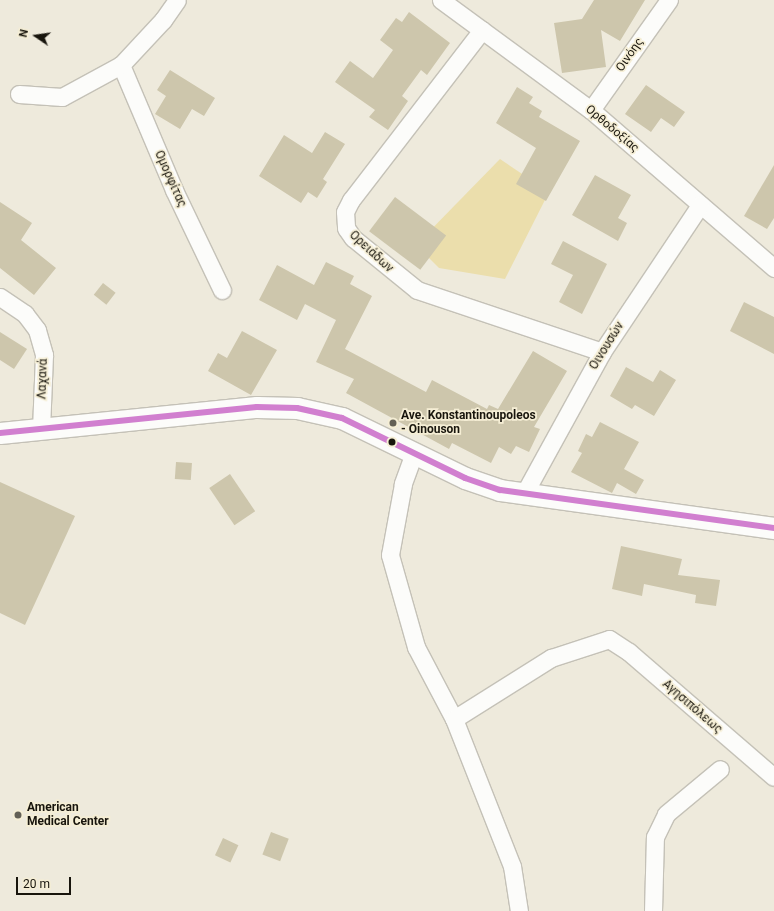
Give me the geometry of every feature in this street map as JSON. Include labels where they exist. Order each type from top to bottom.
[{"type":"street","points":[[19,94],[62,97],[121,66],[163,20],[177,0]]},
{"type":"street","name":"Ορθοδοξίας","points":[[441,0],[591,110],[774,268]]},
{"type":"street","name":"Οινόης","points":[[591,110],[669,0]]},
{"type":"street","name":"Ορειάδων","points":[[482,30],[351,200],[345,212],[346,228],[364,248],[417,290],[602,352]]},
{"type":"street","name":"Ομορφίτας","points":[[121,66],[174,190],[222,290]]},
{"type":"street","name":"Οινουσών","points":[[524,494],[602,352],[700,205]]},
{"type":"street","name":"Λαχανά","points":[[0,298],[25,314],[37,330],[44,355],[41,430]]},
{"type":"street","points":[[0,433],[257,407],[297,408],[342,418],[465,478],[500,490],[774,528]]},
{"type":"street","points":[[414,453],[403,484],[390,555],[416,647],[454,719],[512,866],[519,911]]},
{"type":"street","name":"Αγησιπόλεως","points":[[454,719],[551,658],[609,639],[629,652],[774,778]]},
{"type":"street","points":[[653,911],[655,837],[666,814],[720,769]]},
{"type":"shaded area","points":[[500,159],[549,192],[505,279],[439,268],[416,245]]},
{"type":"building","points":[[594,0],[645,0],[620,41],[601,30],[606,67],[562,73],[554,23],[582,19]]},
{"type":"building","points":[[409,12],[450,43],[427,75],[421,70],[402,96],[408,101],[388,130],[369,117],[375,110],[335,82],[350,61],[373,78],[393,50],[380,40],[396,18],[402,22]]},
{"type":"building","points":[[170,70],[215,98],[204,116],[192,109],[180,129],[155,114],[166,96],[157,90]]},
{"type":"building","points":[[646,85],[685,112],[674,127],[661,118],[651,132],[625,114]]},
{"type":"building","points":[[517,87],[533,97],[529,103],[542,111],[539,117],[580,141],[546,201],[516,184],[536,148],[496,123]]},
{"type":"building","points":[[325,132],[345,144],[323,179],[327,182],[317,198],[308,192],[301,203],[259,176],[284,135],[312,153]]},
{"type":"building","points":[[774,165],[774,218],[767,229],[744,216]]},
{"type":"building","points":[[595,175],[631,195],[618,218],[627,223],[618,241],[572,215]]},
{"type":"building","points":[[395,197],[446,236],[420,270],[369,231]]},
{"type":"building","points":[[0,202],[32,223],[21,240],[56,268],[34,295],[0,268]]},
{"type":"building","points":[[563,241],[607,264],[582,314],[559,302],[573,275],[551,264]]},
{"type":"building","points":[[326,262],[354,276],[350,284],[372,296],[345,349],[426,392],[432,380],[487,409],[489,405],[498,409],[533,351],[567,371],[534,427],[540,429],[529,452],[516,446],[511,454],[499,447],[491,463],[452,443],[449,449],[346,393],[354,379],[316,362],[336,320],[305,304],[297,320],[259,300],[277,265],[314,285]]},
{"type":"building","points":[[103,283],[116,293],[106,305],[94,295]]},
{"type":"building","points":[[744,302],[774,317],[774,354],[730,331]]},
{"type":"building","points":[[242,331],[277,350],[251,395],[208,371],[218,353],[227,358]]},
{"type":"building","points":[[0,332],[27,349],[14,369],[0,360]]},
{"type":"building","points":[[626,367],[653,382],[660,370],[676,380],[654,416],[635,405],[632,409],[610,396]]},
{"type":"building","points":[[600,422],[639,442],[624,469],[644,480],[636,494],[617,483],[612,493],[571,472],[582,453],[578,451],[586,434],[592,437]]},
{"type":"building","points":[[176,462],[192,463],[191,480],[175,479]]},
{"type":"building","points":[[230,474],[255,511],[234,525],[209,488]]},
{"type":"building","points":[[0,482],[75,516],[25,625],[0,613]]},
{"type":"building","points":[[621,546],[682,559],[678,575],[720,580],[716,606],[695,603],[696,595],[644,584],[642,596],[612,589]]},
{"type":"building","points":[[271,832],[289,839],[280,861],[262,854]]},
{"type":"building","points":[[223,838],[238,845],[230,862],[215,855]]},
{"type":"transit line","points":[[0,433],[257,407],[297,408],[342,418],[465,478],[500,490],[774,528]]},
{"type":"place","name":"Ave. Konstantinoupoleos - Oinouson","points":[[393,423]]},
{"type":"place","name":"American Medical Center","points":[[18,815]]}]
